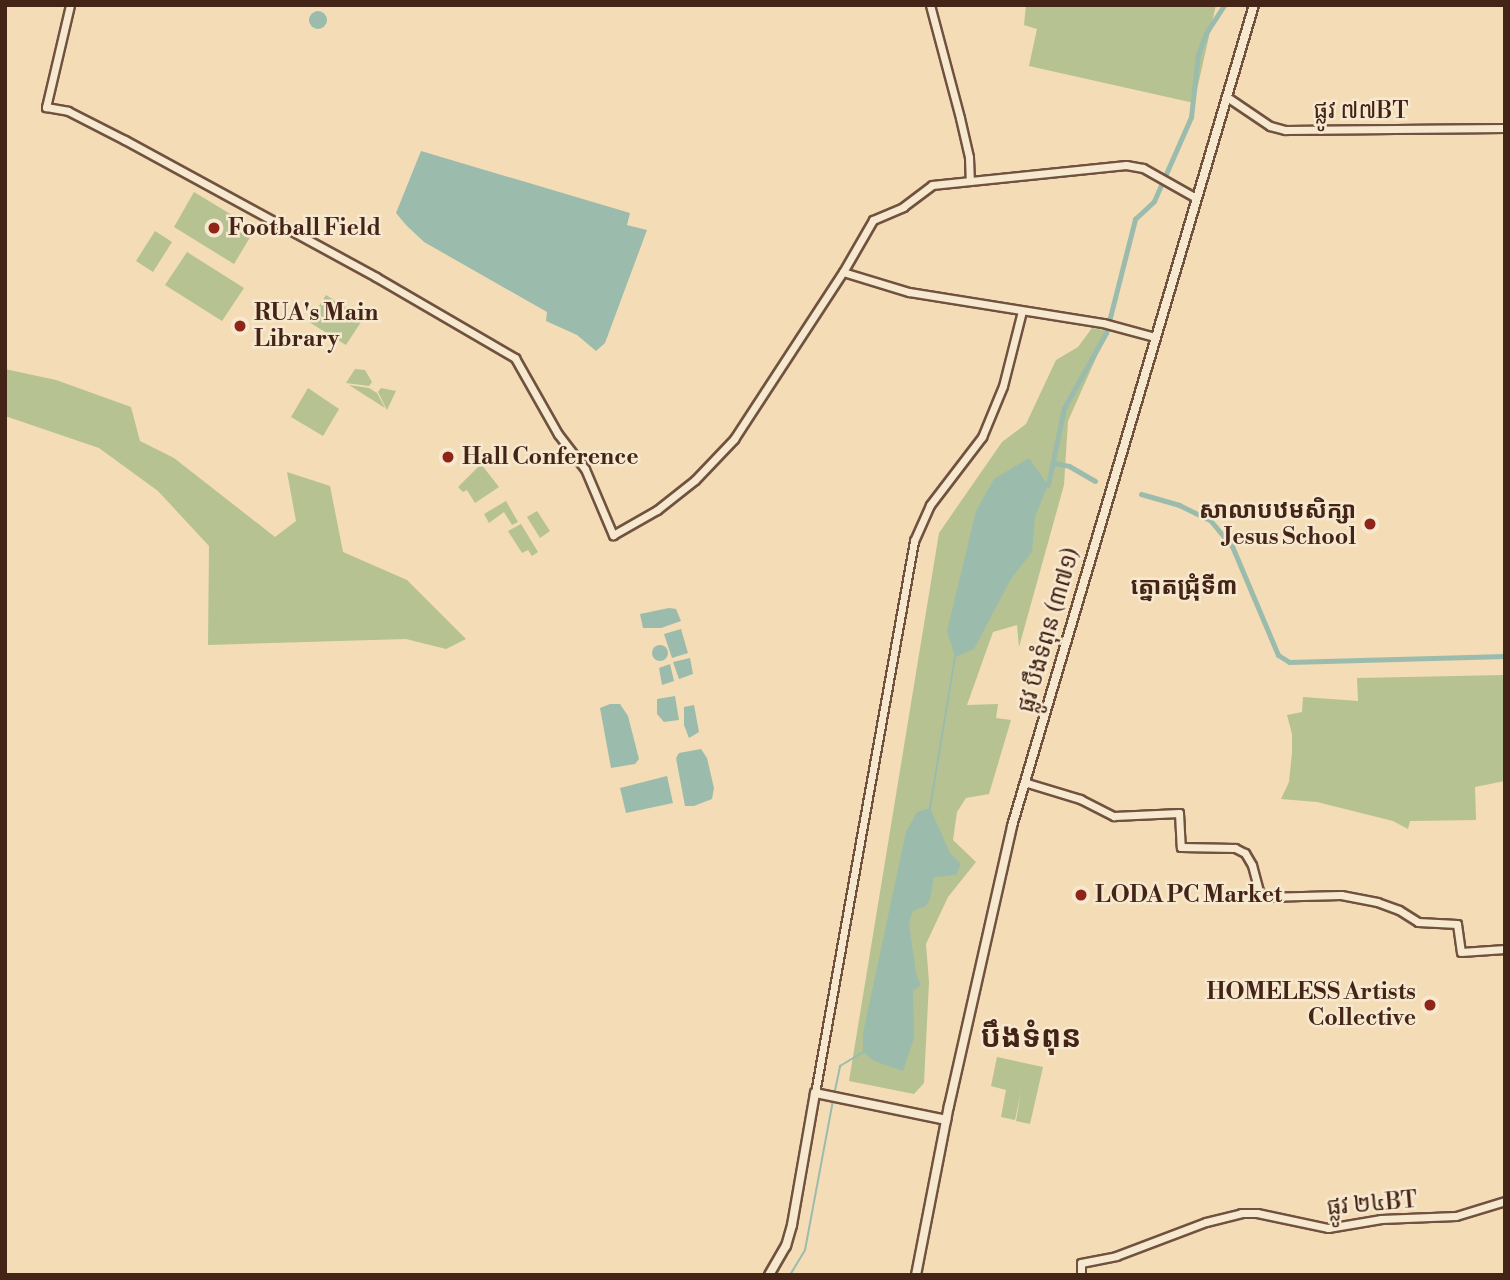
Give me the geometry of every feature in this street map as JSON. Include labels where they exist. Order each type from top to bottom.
[{"type":"main road","name":"ផ្លូវ បឹងទំពុន (៣៧១)","points":[[916,1275],[946,1120],[994,901],[1024,782],[1254,5]]},
{"type":"main road","points":[[769,1275],[786,1246],[792,1225],[815,1093],[946,1120]]},
{"type":"street","points":[[70,5],[46,107],[68,111],[125,140],[376,277],[515,358],[553,425],[590,479],[612,535],[657,510],[695,480],[734,439],[843,272],[873,220],[903,207],[935,183],[1121,165],[1134,166],[1196,198]]},
{"type":"street","points":[[930,5],[969,157],[970,180]]},
{"type":"street","name":"ផ្លូវ ៧៧BT","points":[[1227,97],[1270,126],[1284,130],[1505,128]]},
{"type":"street","points":[[843,272],[909,292],[1103,323],[1155,337]]},
{"type":"street","points":[[815,1093],[915,541],[930,505],[982,437],[1003,386],[1022,311]]},
{"type":"street","points":[[1024,782],[1080,799],[1114,816],[1179,813],[1181,847],[1235,848],[1245,853],[1262,896],[1341,895],[1377,902],[1399,910],[1418,922],[1457,924],[1461,953],[1505,949]]},
{"type":"street","name":"ផ្លូវ ២៤BT","points":[[1081,1275],[1081,1264],[1116,1256],[1206,1222],[1241,1213],[1257,1213],[1328,1228],[1381,1219],[1456,1216],[1505,1201]]},
{"type":"green space","points":[[1026,5],[1216,5],[1194,103],[1029,66],[1037,29],[1024,25]]},
{"type":"green space","name":"Football Field","points":[[194,192],[255,229],[234,264],[174,227]]},
{"type":"green space","points":[[155,231],[172,242],[153,272],[136,261]]},
{"type":"green space","points":[[187,252],[244,288],[222,321],[165,285]]},
{"type":"green space","points":[[326,295],[363,319],[346,345],[309,322]]},
{"type":"green space","points":[[1092,328],[1108,331],[1068,421],[1064,485],[1019,647],[1017,625],[993,632],[967,705],[998,704],[996,718],[1011,720],[989,794],[966,798],[957,812],[953,840],[976,862],[948,897],[926,944],[929,982],[924,1083],[914,1094],[849,1081],[939,533],[1002,442],[1026,424],[1056,360],[1078,347]]},
{"type":"green space","points":[[5,369],[56,380],[131,407],[140,441],[174,458],[275,537],[296,521],[287,472],[330,486],[343,552],[407,580],[466,639],[446,649],[406,639],[208,645],[209,546],[158,491],[99,448],[5,416]]},
{"type":"green space","points":[[355,369],[365,370],[372,382],[369,386],[346,383]]},
{"type":"green space","points":[[349,385],[369,388],[377,393],[385,408]]},
{"type":"green space","points":[[308,388],[339,409],[323,436],[291,417]]},
{"type":"green space","points":[[381,388],[396,391],[387,410],[378,392]]},
{"type":"green space","points":[[481,464],[499,487],[475,503],[467,490],[463,492],[458,487]]},
{"type":"green space","points":[[506,501],[518,522],[512,525],[504,512],[489,523],[484,514]]},
{"type":"green space","points":[[537,511],[550,531],[540,538],[527,517]]},
{"type":"green space","points":[[521,524],[538,552],[532,556],[528,550],[522,553],[508,531]]},
{"type":"green space","points":[[1505,675],[1505,781],[1475,787],[1476,820],[1410,821],[1408,829],[1393,821],[1317,802],[1281,799],[1289,782],[1292,753],[1292,734],[1287,715],[1302,712],[1303,697],[1358,701],[1357,678]]},
{"type":"green space","points":[[997,1057],[1043,1067],[1030,1124],[1016,1121],[1021,1092],[1015,1120],[1001,1117],[1006,1090],[991,1086]]},
{"type":"shaded area","points":[[318,11],[324,14],[327,20],[324,26],[318,29],[312,26],[309,20],[312,14]]},
{"type":"shaded area","points":[[421,151],[630,213],[627,225],[647,230],[605,343],[596,351],[577,335],[546,321],[547,312],[424,242],[406,225],[396,213]]},
{"type":"shaded area","points":[[1029,458],[1048,485],[1035,517],[1032,552],[1011,579],[974,649],[955,657],[947,631],[976,511],[994,479]]},
{"type":"shaded area","points":[[676,609],[681,621],[661,628],[643,628],[640,614]]},
{"type":"shaded area","points":[[681,629],[688,653],[672,658],[664,634]]},
{"type":"shaded area","points":[[657,645],[663,645],[668,653],[666,659],[657,661],[652,656],[652,650]]},
{"type":"shaded area","points":[[690,658],[693,674],[679,679],[673,662]]},
{"type":"shaded area","points":[[670,664],[674,681],[662,685],[659,668]]},
{"type":"shaded area","points":[[675,696],[679,720],[664,722],[657,714],[657,699]]},
{"type":"shaded area","points":[[620,704],[628,716],[639,759],[635,764],[611,768],[600,708]]},
{"type":"shaded area","points":[[694,705],[699,732],[689,738],[684,725],[684,707]]},
{"type":"shaded area","points":[[701,749],[707,758],[714,788],[712,799],[694,806],[685,806],[676,758],[679,753]]},
{"type":"shaded area","points":[[667,776],[673,803],[626,813],[620,788]]},
{"type":"shaded area","points":[[930,808],[950,853],[961,864],[956,875],[934,877],[930,899],[926,906],[913,911],[909,923],[916,974],[921,985],[913,991],[914,1038],[903,1071],[874,1061],[863,1052],[863,1033],[906,832],[917,812]]},
{"type":"waterway","points":[[1048,485],[1064,408],[1106,333],[1135,219],[1154,201],[1191,117],[1198,55],[1206,33],[1224,5]]},
{"type":"waterway","points":[[1054,463],[1069,466],[1095,481]]},
{"type":"waterway","points":[[1141,494],[1179,505],[1210,520],[1232,546],[1278,655],[1289,662],[1505,656]]},
{"type":"waterway","points":[[930,808],[955,657]]},
{"type":"waterway","points":[[834,1095],[840,1066],[863,1052]]},
{"type":"waterway","points":[[790,1275],[805,1250],[833,1101]]},
{"type":"place","name":"Football Field","points":[[214,228]]},
{"type":"place","name":"RUA's Main Library","points":[[240,326]]},
{"type":"place","name":"Hall Conference","points":[[448,457]]},
{"type":"place","name":"សាលាបឋមសិក្សា Jesus School","points":[[1370,524]]},
{"type":"place","name":"LODA PC Market","points":[[1081,895]]},
{"type":"place","name":"HOMELESS Artists Collective","points":[[1430,1005]]},
{"type":"district","name":"ត្នោតជ្រុំទី៣","points":[[1184,588]]},
{"type":"district","name":"បឹងទំពុន","points":[[1031,1038]]}]
